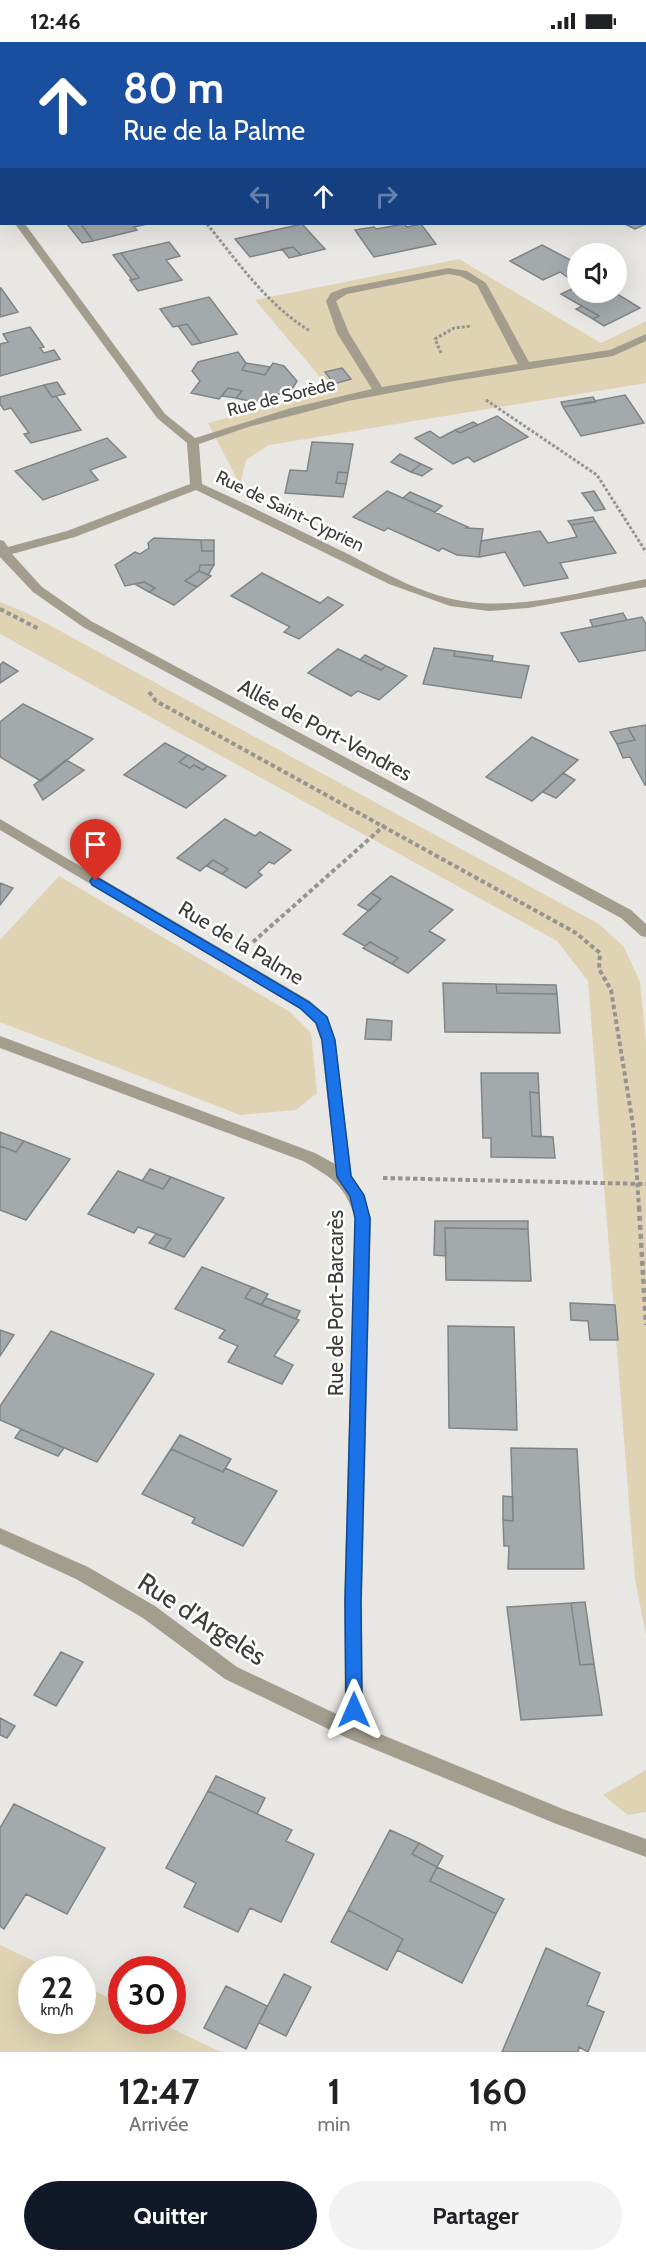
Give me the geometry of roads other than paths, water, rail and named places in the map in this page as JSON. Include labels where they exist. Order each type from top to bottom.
[{"type":"street","points":[[21,225],[162,416],[193,442]]},
{"type":"street","name":"Rue de Sorède","points":[[379,391],[343,333],[333,310],[331,302],[335,295],[344,291],[448,272],[463,273],[481,283],[525,366]]},
{"type":"street","name":"Rue de Sorède","points":[[193,442],[235,426],[379,391],[614,353],[646,337]]},
{"type":"street","name":"Rue de Saint-Cyprien","points":[[193,442],[196,486],[230,500],[426,596],[459,604],[488,607],[520,606],[646,583]]},
{"type":"street","points":[[2,550],[71,534],[196,486]]},
{"type":"street","name":"Allée de Port-Vendres","points":[[2,550],[20,574],[59,607],[412,801],[626,914],[646,932]]},
{"type":"street","name":"Rue de la Palme","points":[[0,824],[304,1005],[322,1020],[328,1040],[344,1177]]},
{"type":"street","name":"Rue de Port-Barcarès","points":[[0,1042],[309,1157],[344,1177],[357,1195],[363,1218],[353,1601],[354,1732]]},
{"type":"street","name":"Rue d'Argelès","points":[[0,1536],[82,1573],[149,1612],[231,1673],[354,1732],[561,1817],[646,1848]]}]
